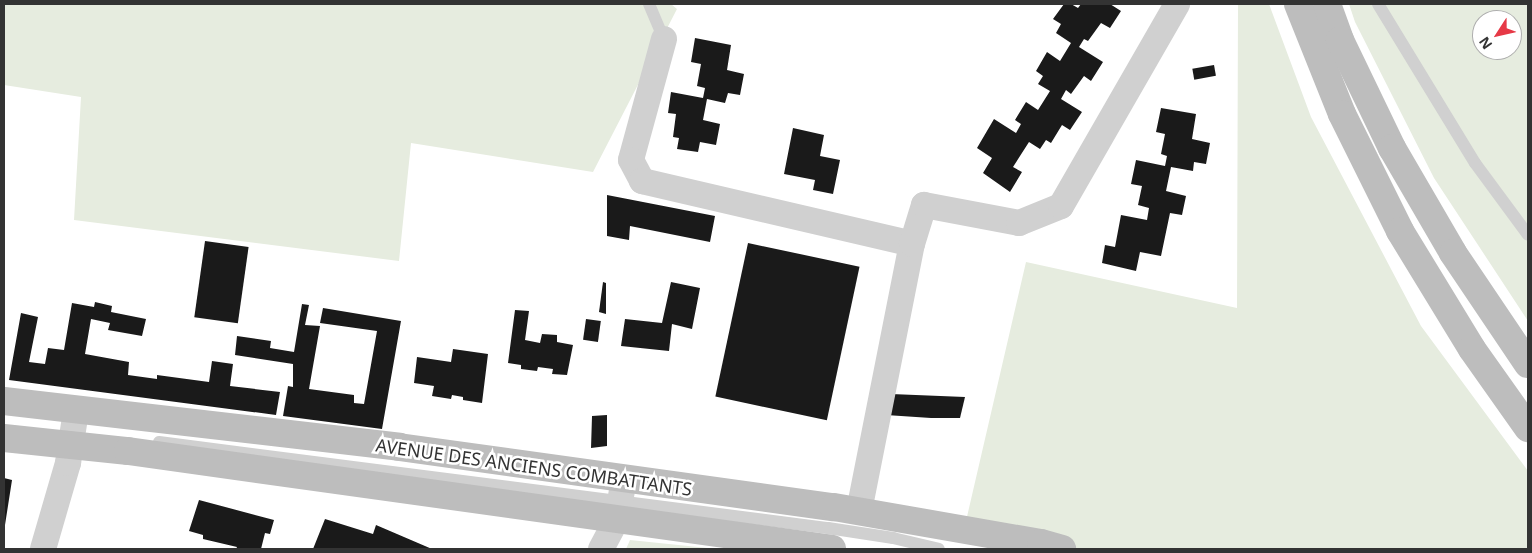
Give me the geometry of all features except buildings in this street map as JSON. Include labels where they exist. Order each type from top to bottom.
[{"type":"street","points":[[1298,4],[1342,114],[1400,230],[1472,349],[1528,428]]},
{"type":"street","points":[[1327,4],[1340,40],[1392,148],[1453,254],[1528,364]]},
{"type":"street","points":[[859,511],[912,244],[924,205],[1019,223],[1061,206],[1172,13]]},
{"type":"street","points":[[664,39],[631,160],[642,181],[912,244]]},
{"type":"street","name":"AVENUE DES ANCIENS COMBATTANTS","points":[[4,401],[76,411],[399,447],[832,549]]},
{"type":"street","points":[[43,549],[72,444],[76,411]]},
{"type":"street","name":"AVENUE DES ANCIENS COMBATTANTS","points":[[4,438],[620,500],[859,511],[1041,543],[1062,549]]},
{"type":"street","points":[[601,549],[620,500]]},
{"type":"lane","points":[[649,4],[664,39]]},
{"type":"lane","points":[[1378,4],[1475,163],[1528,235]]},
{"type":"lane","points":[[4,412],[33,405]]},
{"type":"lane","points":[[620,500],[828,528],[893,538],[939,549]]},
{"type":"shaded area","points":[[4,4],[671,4],[677,9],[593,172],[411,143],[399,261],[74,220],[81,97],[4,85]]},
{"type":"shaded area","points":[[1238,4],[1269,4],[1311,117],[1421,326],[1528,471],[1528,549],[1079,549],[966,521],[1026,262],[1237,308]]},
{"type":"shaded area","points":[[1349,4],[1528,4],[1528,321],[1434,178],[1355,22]]},
{"type":"shaded area","points":[[630,540],[717,549],[626,549]]}]
